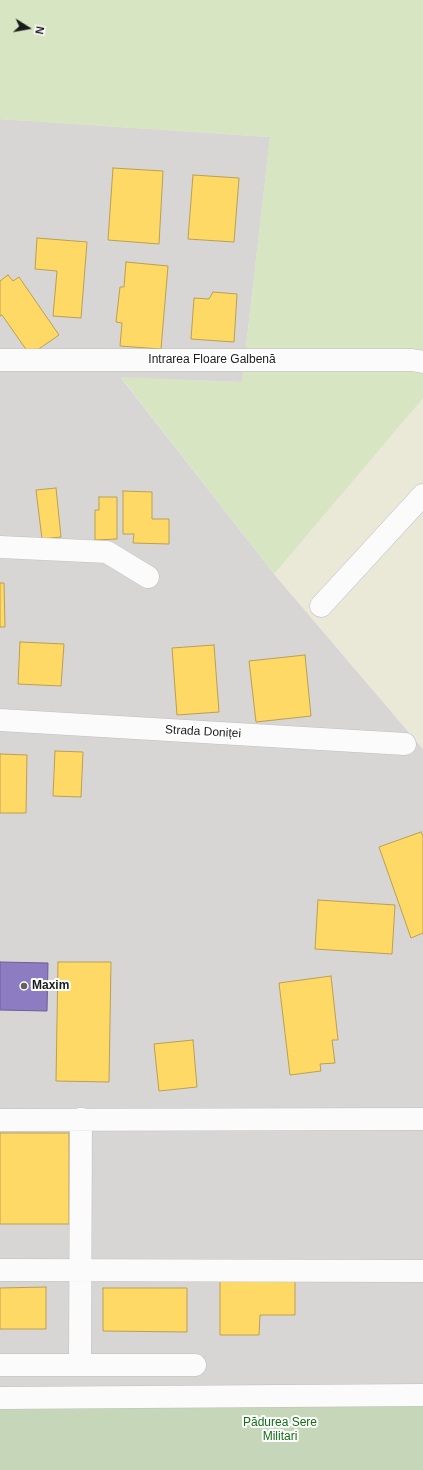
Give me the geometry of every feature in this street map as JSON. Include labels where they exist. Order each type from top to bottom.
[{"type":"street","name":"Intrarea Floare Galbenă","points":[[0,360],[412,360],[423,362]]},
{"type":"street","points":[[321,606],[423,495]]},
{"type":"street","points":[[0,547],[107,552],[148,577]]},
{"type":"street","name":"Strada Doniței","points":[[0,720],[405,744]]},
{"type":"street","points":[[80,1364],[81,1119]]},
{"type":"street","points":[[0,1120],[423,1119]]},
{"type":"street","points":[[0,1270],[423,1271]]},
{"type":"street","points":[[0,1365],[195,1365]]},
{"type":"street","points":[[0,1398],[423,1395]]},
{"type":"shaded area","points":[[0,119],[270,137],[242,382],[121,378],[274,574],[423,749],[423,1389],[0,1392]]},
{"type":"shaded area","points":[[423,398],[423,749],[274,574]]},
{"type":"green space","points":[[0,0],[423,0],[423,398],[274,574],[121,377],[242,382],[270,137],[0,119]]},
{"type":"green space","name":"Pădurea Sere Militari","points":[[423,1389],[423,1470],[0,1470],[0,1392]]},
{"type":"building: Homes","points":[[113,168],[163,171],[159,244],[108,240]]},
{"type":"building: Homes","points":[[193,175],[239,178],[234,242],[188,239]]},
{"type":"building: Homes","points":[[37,238],[87,242],[81,318],[53,316],[57,271],[35,269]]},
{"type":"building: Homes","points":[[126,262],[168,266],[161,349],[120,346],[122,323],[116,322],[120,287],[124,287]]},
{"type":"building: Homes","points":[[8,275],[13,281],[19,277],[59,335],[30,355],[2,315],[0,316],[0,281]]},
{"type":"building: Homes","points":[[213,292],[237,294],[234,342],[191,339],[194,298],[209,299]]},
{"type":"building: Homes","points":[[56,488],[61,537],[42,539],[36,490]]},
{"type":"building: Homes","points":[[123,491],[152,492],[152,519],[169,519],[169,544],[133,543],[134,534],[123,534]]},
{"type":"building: Homes","points":[[99,497],[117,497],[117,539],[95,540],[95,510],[99,510]]},
{"type":"building: Homes","points":[[0,583],[4,583],[5,627],[0,627]]},
{"type":"building: Homes","points":[[20,642],[64,644],[61,686],[18,684]]},
{"type":"building: Homes","points":[[214,645],[219,712],[177,715],[172,648]]},
{"type":"building: Homes","points":[[305,655],[311,716],[256,722],[249,661]]},
{"type":"building: Homes","points":[[55,751],[83,752],[81,797],[53,796]]},
{"type":"building: Homes","points":[[0,754],[27,755],[26,813],[0,813]]},
{"type":"building: Homes","points":[[421,832],[423,836],[423,933],[411,938],[379,847]]},
{"type":"building: Homes","points":[[318,900],[395,905],[392,954],[315,949]]},
{"type":"building: Homes","points":[[58,962],[111,962],[109,1082],[56,1081]]},
{"type":"building: Homes","points":[[331,976],[338,1040],[332,1040],[335,1063],[320,1064],[321,1071],[290,1075],[279,983]]},
{"type":"building: Homes","points":[[193,1040],[197,1087],[159,1091],[154,1044]]},
{"type":"building: Homes","points":[[0,1133],[69,1133],[69,1224],[0,1224]]},
{"type":"building: Homes","points":[[220,1281],[295,1281],[295,1315],[260,1315],[259,1335],[220,1335]]},
{"type":"building: Homes","points":[[46,1287],[46,1329],[0,1329],[0,1288]]},
{"type":"building: Homes","points":[[103,1288],[187,1288],[187,1332],[103,1331]]},
{"type":"building: Offices","name":"Maxim","points":[[0,962],[48,963],[47,1011],[0,1010]]},
{"type":"place","name":"Maxim","points":[[24,986]]}]
